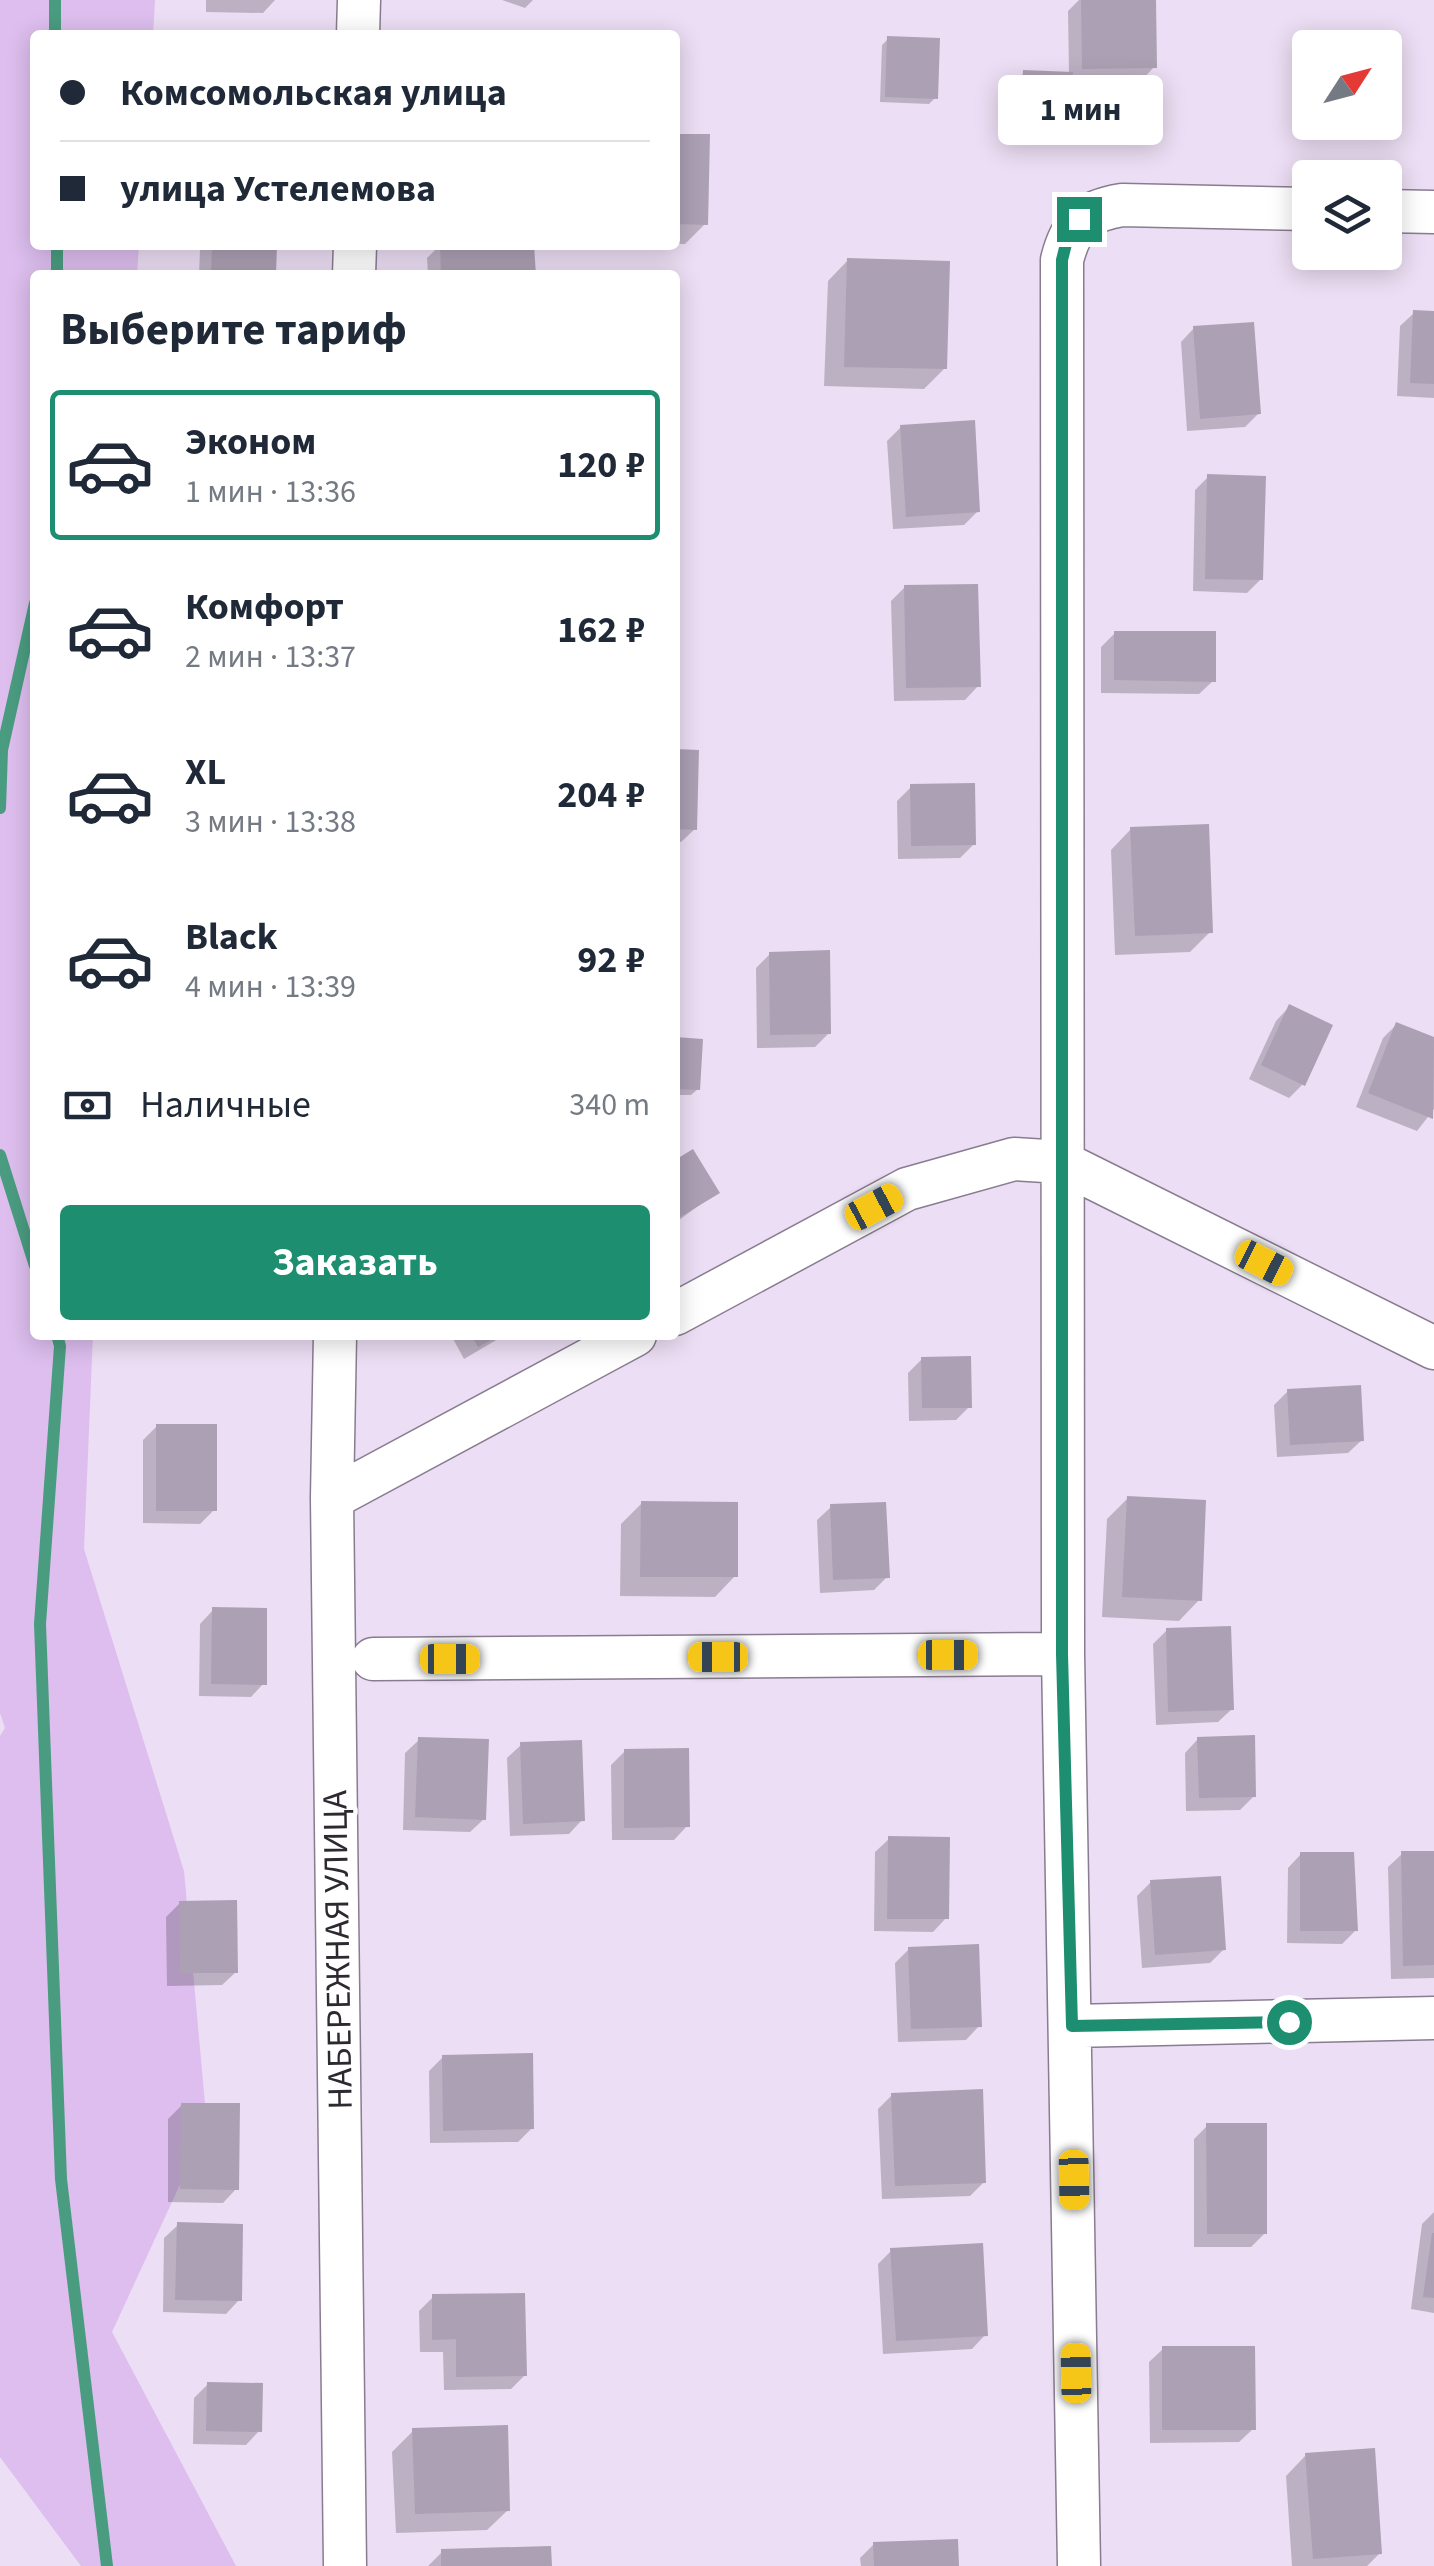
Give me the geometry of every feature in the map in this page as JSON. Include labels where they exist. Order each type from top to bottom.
[{"type":"street","points":[[358,30],[359,0]]},
{"type":"street","points":[[1079,2566],[1072,2026],[1062,1654],[1062,260],[1068,236],[1079,219],[1122,205],[1292,209]]},
{"type":"street","points":[[1402,211],[1434,212]]},
{"type":"street","points":[[680,1311],[907,1189],[1014,1159],[1061,1162],[1434,1348]]},
{"type":"street","name":"НАБЕРЕЖНАЯ УЛИЦА","points":[[335,1340],[332,1498],[345,2566]]},
{"type":"street","points":[[332,1498],[627,1340]]},
{"type":"street","points":[[373,1659],[1062,1654]]},
{"type":"street","points":[[1072,2026],[1434,2018]]},
{"type":"shaded area","points":[[0,0],[155,0],[153,30],[30,30],[30,250],[139,250],[137,270],[30,270],[30,1340],[93,1340],[84,1549],[184,1871],[207,2126],[112,2332],[236,2566],[81,2566],[0,2457],[0,1736],[5,1728],[0,1713]]},
{"type":"building","points":[[1081,0],[1156,0],[1157,68],[1082,69]]},
{"type":"building","points":[[887,36],[940,38],[938,99],[885,97]]},
{"type":"building","points":[[1023,70],[1073,72],[1070,129],[1020,127]]},
{"type":"building","points":[[680,134],[710,134],[708,225],[680,224]]},
{"type":"building","points":[[212,250],[277,250],[276,270],[211,270]]},
{"type":"building","points":[[440,250],[534,250],[536,270],[441,270]]},
{"type":"building","points":[[847,258],[950,261],[947,369],[844,367]]},
{"type":"building","points":[[1413,310],[1434,311],[1434,384],[1410,383]]},
{"type":"building","points":[[1254,322],[1261,414],[1200,419],[1193,326]]},
{"type":"building","points":[[975,420],[980,512],[906,517],[900,425]]},
{"type":"building","points":[[1207,474],[1266,476],[1263,580],[1205,579]]},
{"type":"building","points":[[978,584],[981,687],[906,688],[904,585]]},
{"type":"building","points":[[1114,631],[1216,631],[1216,682],[1114,680]]},
{"type":"building","points":[[680,749],[699,750],[697,830],[680,829]]},
{"type":"building","points":[[975,783],[976,845],[911,846],[910,784]]},
{"type":"building","points":[[1209,824],[1213,933],[1135,936],[1130,827]]},
{"type":"building","points":[[830,950],[831,1034],[770,1035],[769,952]]},
{"type":"building","points":[[1289,1004],[1333,1025],[1305,1086],[1261,1065]]},
{"type":"building","points":[[1396,1022],[1434,1037],[1433,1119],[1368,1093]]},
{"type":"building","points":[[680,1037],[703,1039],[700,1090],[680,1089]]},
{"type":"building","points":[[693,1149],[720,1193],[680,1217],[680,1157]]},
{"type":"building","points":[[971,1356],[972,1408],[922,1408],[921,1357]]},
{"type":"building","points":[[1361,1385],[1364,1441],[1290,1445],[1287,1389]]},
{"type":"building","points":[[156,1424],[217,1424],[217,1511],[156,1511]]},
{"type":"building","points":[[1127,1496],[1206,1500],[1202,1601],[1122,1597]]},
{"type":"building","points":[[641,1501],[738,1502],[738,1577],[640,1577]]},
{"type":"building","points":[[886,1502],[890,1578],[833,1580],[830,1504]]},
{"type":"building","points":[[212,1607],[267,1608],[267,1685],[211,1684]]},
{"type":"building","points":[[1231,1626],[1234,1710],[1168,1712],[1166,1628]]},
{"type":"building","points":[[1255,1735],[1256,1797],[1199,1798],[1197,1737]]},
{"type":"building","points":[[418,1737],[489,1739],[486,1820],[415,1817]]},
{"type":"building","points":[[582,1740],[585,1821],[523,1824],[520,1742]]},
{"type":"building","points":[[689,1748],[690,1827],[624,1828],[624,1749]]},
{"type":"building","points":[[888,1836],[950,1837],[949,1919],[887,1919]]},
{"type":"building","points":[[1401,1851],[1434,1851],[1434,1965],[1403,1966]]},
{"type":"building","points":[[1300,1852],[1354,1852],[1358,1931],[1300,1931]]},
{"type":"building","points":[[1221,1876],[1226,1950],[1155,1955],[1150,1880]]},
{"type":"building","points":[[237,1900],[238,1973],[180,1973],[179,1901]]},
{"type":"building","points":[[979,1944],[982,2027],[911,2029],[908,1947]]},
{"type":"building","points":[[533,2053],[534,2129],[443,2131],[442,2055]]},
{"type":"building","points":[[983,2089],[986,2183],[895,2186],[891,2093]]},
{"type":"building","points":[[181,2103],[240,2103],[239,2190],[180,2189]]},
{"type":"building","points":[[1206,2123],[1267,2123],[1267,2234],[1207,2234]]},
{"type":"building","points":[[177,2222],[243,2224],[242,2301],[175,2300]]},
{"type":"building","points":[[1434,2233],[1434,2298],[1423,2297]]},
{"type":"building","points":[[983,2243],[988,2336],[896,2341],[890,2248]]},
{"type":"building","points":[[525,2293],[527,2376],[456,2377],[456,2339],[432,2340],[432,2294]]},
{"type":"building","points":[[1162,2346],[1255,2346],[1256,2430],[1162,2430]]},
{"type":"building","points":[[207,2382],[263,2383],[262,2432],[206,2431]]},
{"type":"building","points":[[508,2425],[510,2511],[415,2514],[412,2428]]},
{"type":"building","points":[[1375,2448],[1382,2554],[1313,2559],[1305,2453]]},
{"type":"building","points":[[958,2539],[959,2566],[874,2566],[873,2542]]},
{"type":"building","points":[[551,2546],[552,2566],[441,2566],[441,2549]]},
{"type":"waterway","points":[[55,0],[55,30]]},
{"type":"waterway","points":[[57,250],[57,270]]},
{"type":"waterway","points":[[0,808],[2,750],[30,625]]},
{"type":"waterway","points":[[0,1155],[30,1250]]},
{"type":"waterway","points":[[58,1340],[40,1624],[61,2179],[107,2566]]},
{"type":"route","points":[[1079,219],[1068,236],[1062,260],[1062,1654],[1072,2026],[1289,2022]]}]
